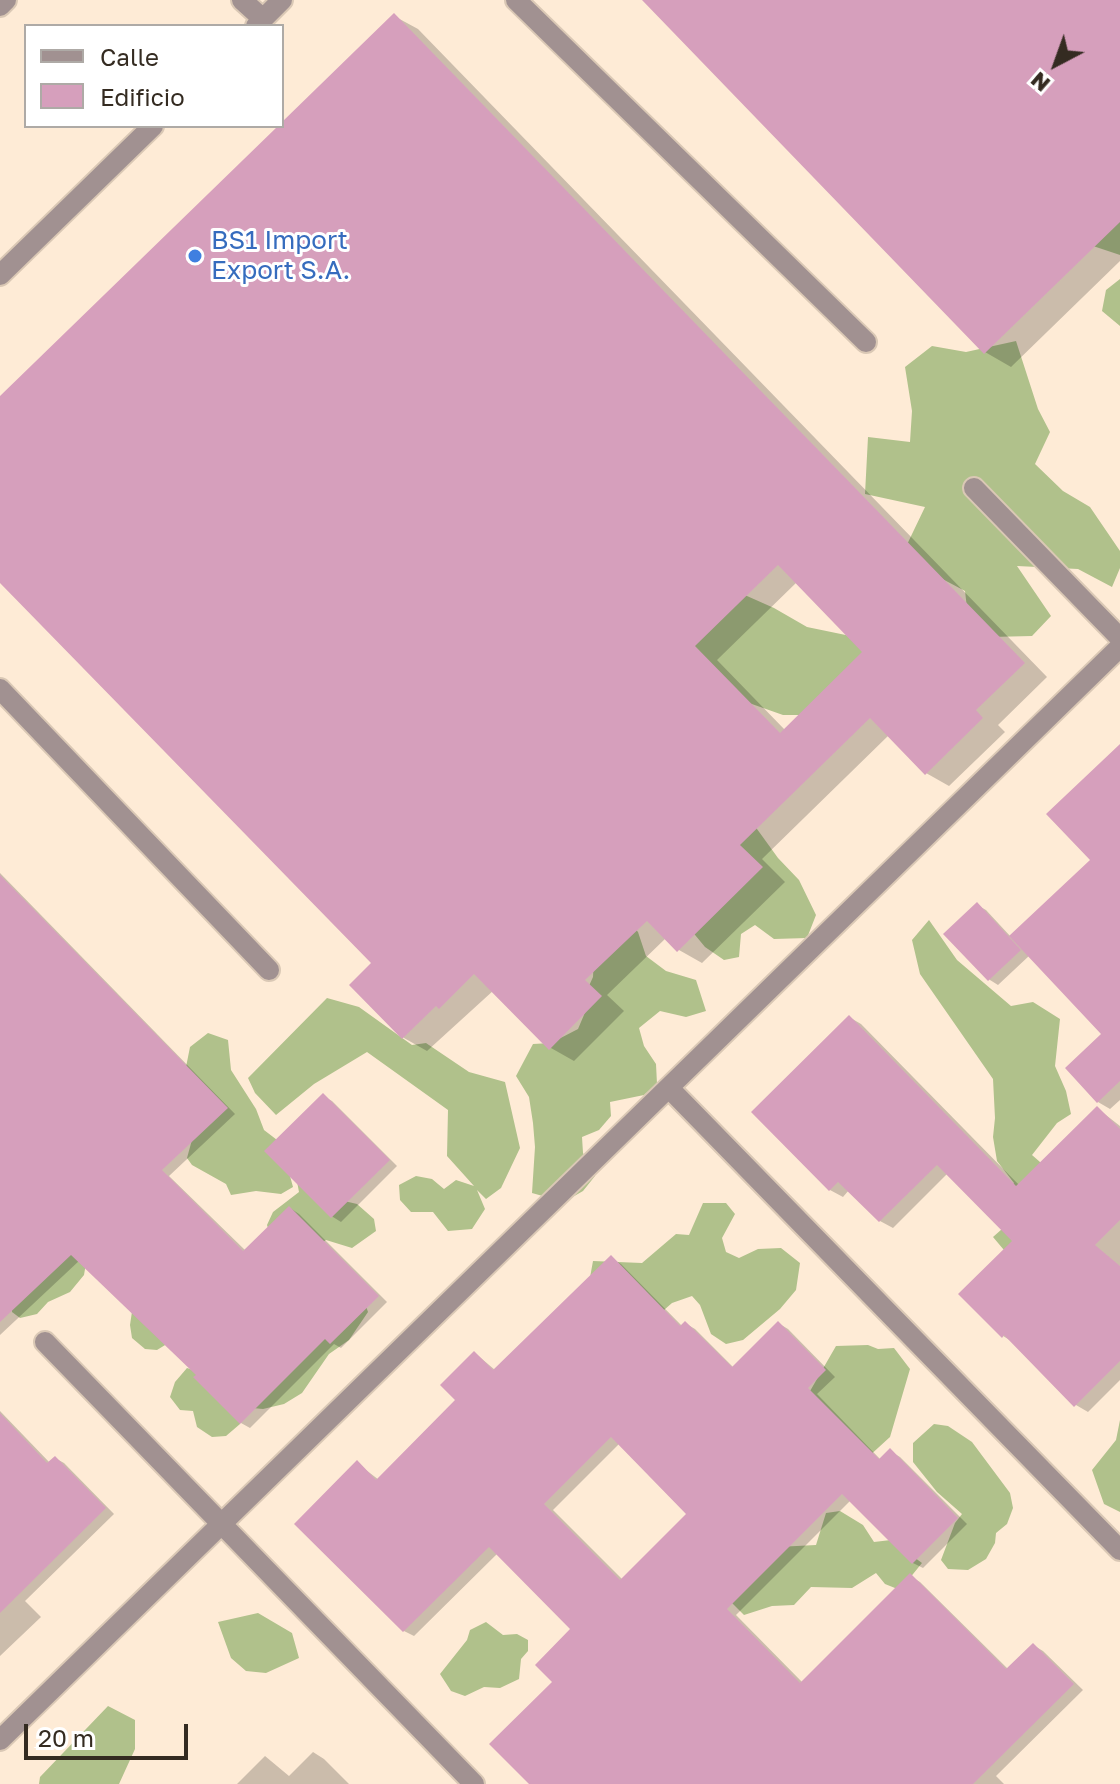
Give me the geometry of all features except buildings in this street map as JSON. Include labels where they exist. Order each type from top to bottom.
[{"type":"street","points":[[0,6],[6,0]]},
{"type":"street","points":[[242,0],[259,23],[282,0]]},
{"type":"street","points":[[516,0],[866,342]]},
{"type":"street","points":[[0,275],[151,128]]},
{"type":"street","points":[[974,488],[1120,638]]},
{"type":"street","points":[[0,1740],[1120,647]]},
{"type":"street","points":[[0,689],[269,970]]},
{"type":"street","points":[[669,1088],[1120,1550]]},
{"type":"street","points":[[45,1342],[474,1784]]},
{"type":"green space","points":[[1120,186],[1120,255],[1084,243]]},
{"type":"green space","points":[[1120,279],[1120,326],[1102,311],[1106,290]]},
{"type":"green space","points":[[1016,341],[1038,409],[1050,432],[1035,464],[1063,491],[1090,507],[1120,551],[1120,568],[1112,587],[1078,569],[1017,566],[1051,616],[1032,636],[990,637],[969,625],[965,591],[901,557],[925,507],[865,494],[868,437],[910,442],[912,411],[905,367],[932,346],[966,352]]},
{"type":"green space","points":[[738,592],[807,627],[865,639],[882,659],[801,715],[783,715],[749,703],[684,642]]},
{"type":"green space","points":[[744,811],[778,858],[799,880],[816,915],[807,938],[774,939],[755,925],[741,934],[739,957],[724,960],[705,947],[686,924]]},
{"type":"green space","points":[[614,905],[638,932],[646,956],[666,971],[696,980],[706,1011],[686,1017],[660,1011],[639,1028],[644,1046],[656,1064],[657,1084],[644,1095],[610,1102],[611,1116],[599,1130],[582,1137],[583,1153],[595,1176],[583,1191],[564,1202],[532,1193],[533,1123],[529,1097],[516,1076],[533,1044],[551,1043],[578,1029],[592,996],[588,988],[593,977],[594,955]]},
{"type":"green space","points":[[929,920],[957,960],[1011,1006],[1033,1002],[1060,1019],[1055,1066],[1066,1091],[1071,1114],[1057,1123],[1032,1155],[1056,1176],[1009,1256],[993,1237],[1002,1229],[1003,1196],[1014,1183],[997,1161],[993,1137],[993,1079],[920,974],[912,940]]},
{"type":"green space","points":[[327,998],[359,1007],[412,1045],[426,1043],[469,1072],[505,1082],[520,1148],[501,1188],[486,1199],[477,1190],[485,1209],[472,1229],[448,1231],[433,1212],[411,1212],[400,1200],[399,1185],[416,1176],[432,1179],[444,1189],[456,1180],[474,1186],[447,1156],[448,1110],[367,1052],[314,1084],[276,1115],[255,1093],[248,1078]]},
{"type":"green space","points":[[208,1033],[228,1040],[231,1070],[256,1109],[264,1130],[281,1143],[293,1187],[281,1194],[256,1191],[231,1195],[226,1184],[192,1165],[187,1158],[193,1136],[186,1067],[190,1047]]},
{"type":"green space","points":[[295,1171],[340,1200],[357,1204],[374,1219],[376,1231],[352,1248],[326,1240],[301,1256],[273,1245],[267,1225],[273,1212],[299,1192]]},
{"type":"green space","points":[[703,1203],[726,1203],[735,1214],[722,1238],[726,1252],[739,1258],[758,1249],[781,1248],[800,1263],[796,1290],[780,1309],[743,1340],[726,1344],[711,1334],[700,1305],[692,1296],[672,1303],[656,1317],[589,1283],[593,1261],[642,1263],[676,1234],[689,1235]]},
{"type":"green space","points":[[53,1241],[87,1257],[84,1275],[70,1292],[48,1302],[37,1314],[20,1318],[12,1312],[12,1299]]},
{"type":"green space","points":[[363,1297],[368,1312],[349,1340],[329,1354],[302,1393],[284,1404],[263,1409],[242,1407],[240,1424],[226,1436],[212,1437],[197,1427],[193,1411],[180,1410],[170,1397],[175,1382],[187,1368],[203,1373]]},
{"type":"green space","points":[[133,1305],[170,1342],[157,1350],[145,1349],[132,1338]]},
{"type":"green space","points":[[868,1345],[878,1349],[894,1348],[910,1369],[890,1437],[867,1458],[802,1405],[836,1346]]},
{"type":"green space","points":[[1120,1420],[1120,1512],[1104,1504],[1092,1470],[1116,1440]]},
{"type":"green space","points":[[934,1424],[948,1426],[972,1442],[1010,1493],[1013,1508],[1007,1524],[996,1533],[995,1543],[986,1559],[968,1570],[948,1569],[941,1560],[955,1523],[962,1514],[937,1492],[913,1462],[913,1443]]},
{"type":"green space","points":[[840,1511],[863,1525],[874,1542],[891,1540],[922,1563],[900,1590],[885,1584],[876,1573],[852,1588],[811,1587],[794,1605],[772,1606],[744,1615],[728,1599],[777,1547],[816,1545],[826,1513]]},
{"type":"green space","points":[[258,1613],[292,1633],[299,1658],[266,1673],[246,1671],[231,1658],[218,1622]]},
{"type":"green space","points":[[486,1622],[503,1635],[517,1634],[528,1640],[528,1651],[521,1659],[519,1679],[500,1688],[484,1687],[465,1696],[451,1691],[440,1674],[467,1640],[470,1630]]},
{"type":"green space","points":[[108,1706],[135,1720],[135,1749],[119,1784],[39,1784],[40,1777]]},
{"type":"place","name":"BS1 Import Export S.A.","points":[[195,256]]}]
